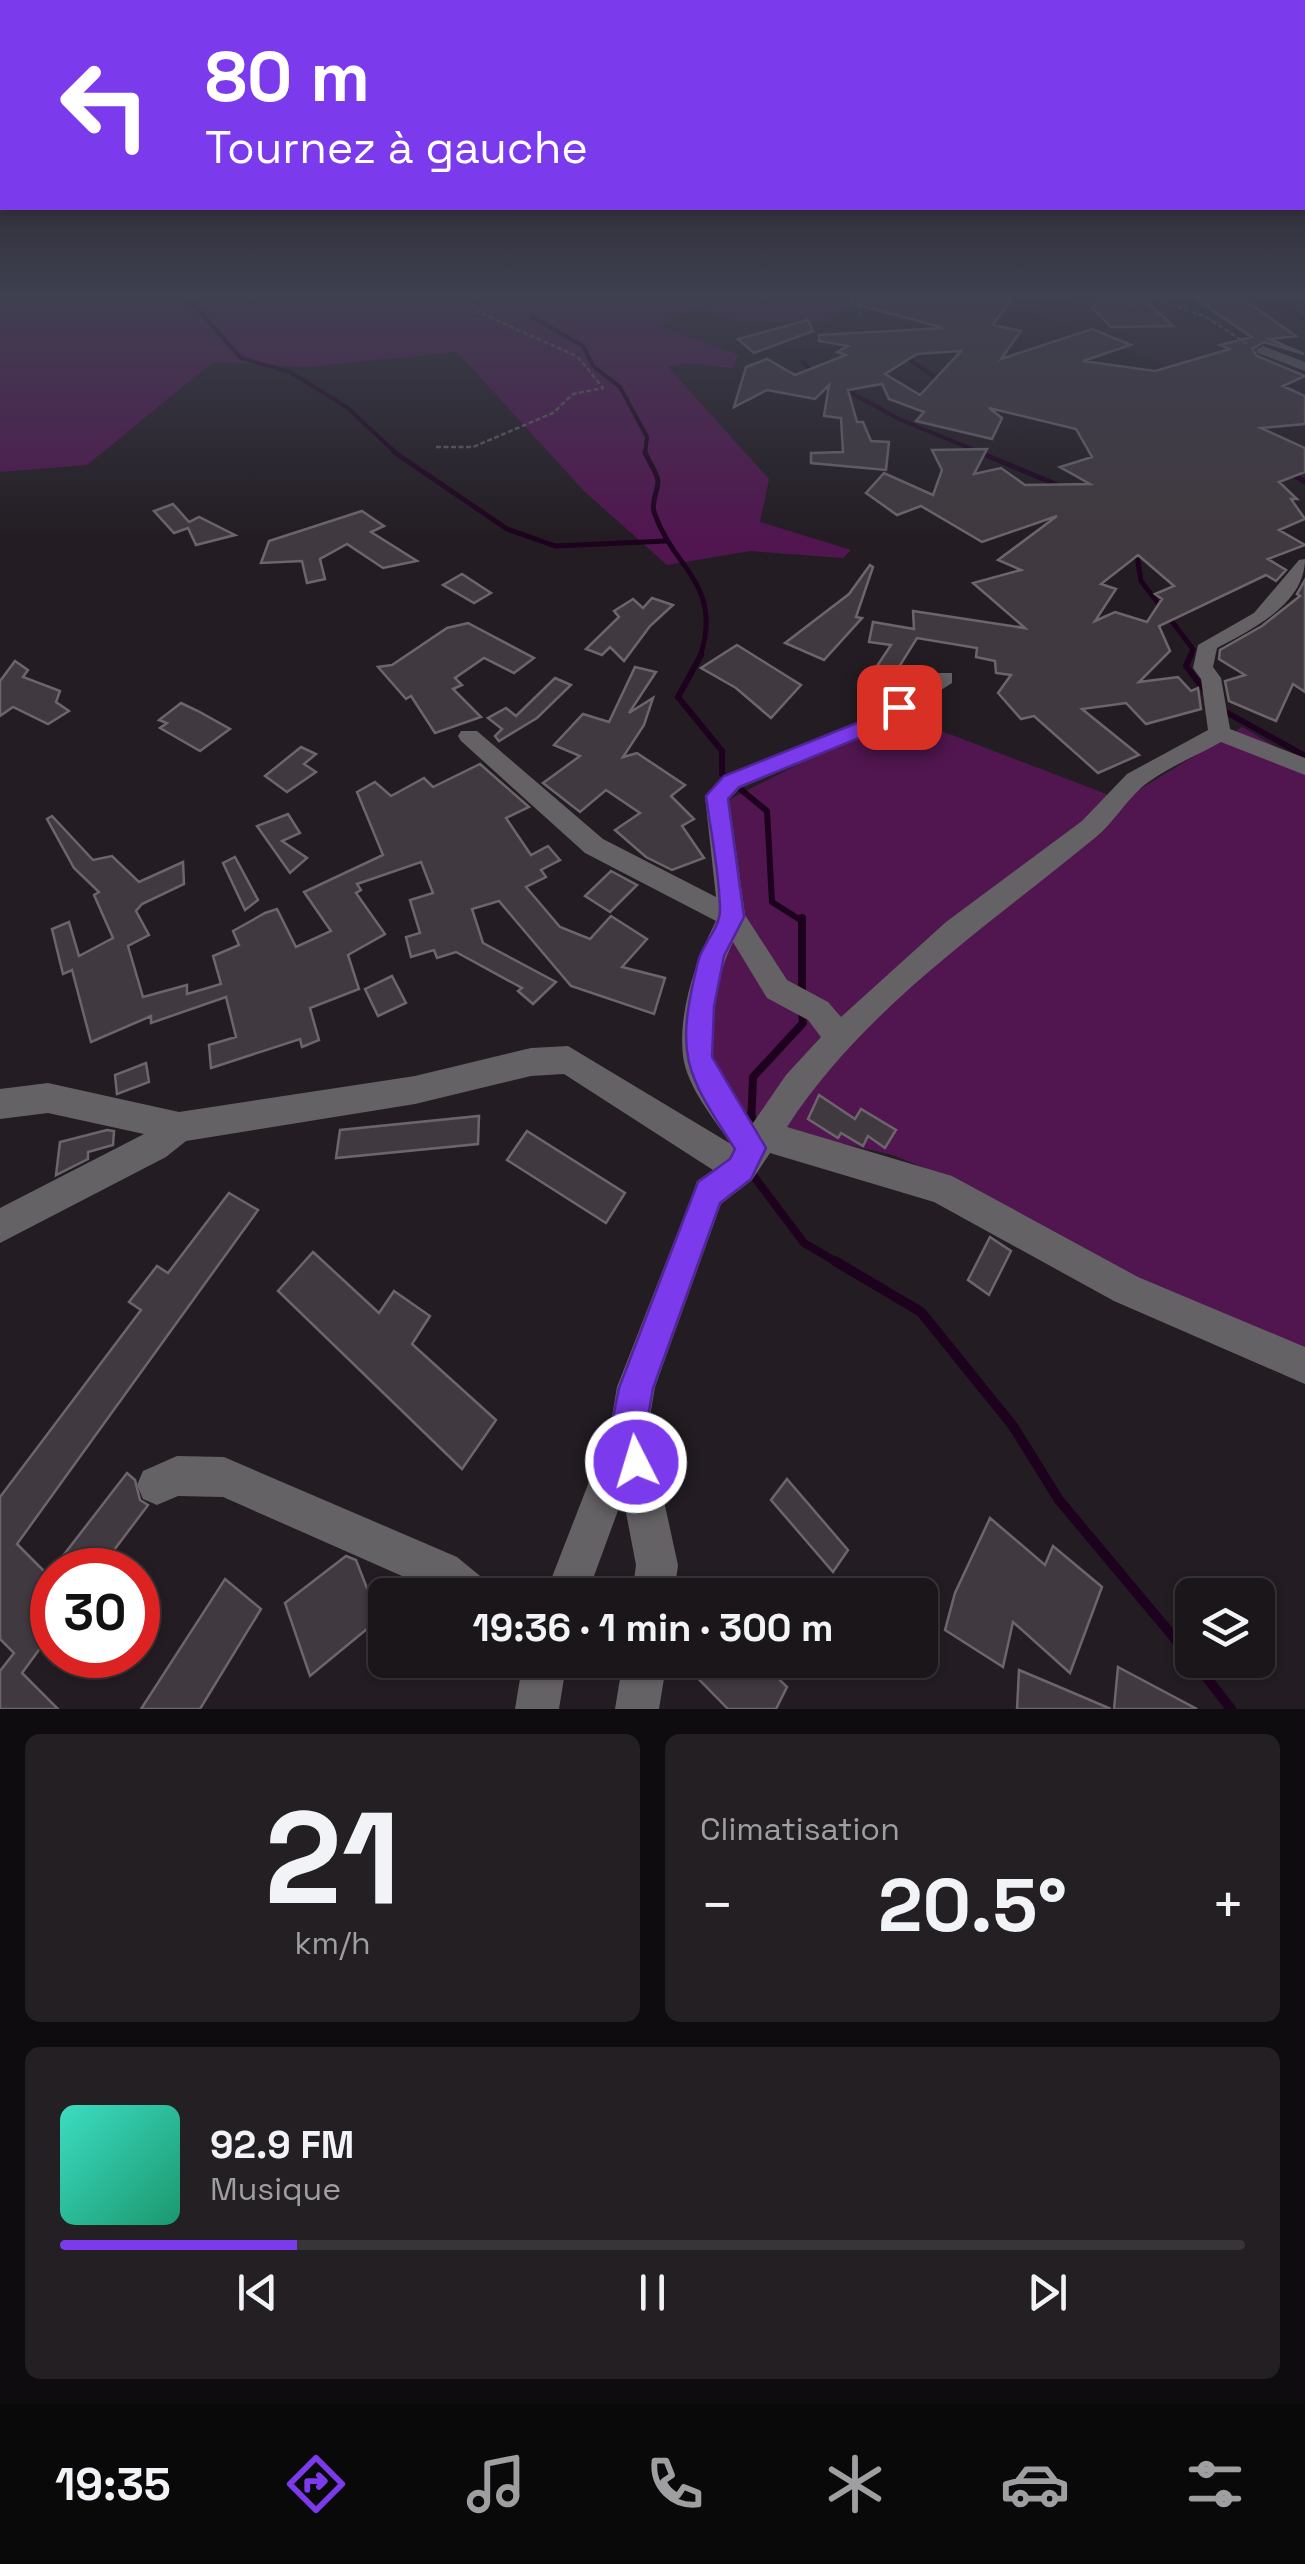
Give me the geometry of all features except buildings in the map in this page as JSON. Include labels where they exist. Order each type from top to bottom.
[{"type":"street","points":[[1220,734],[1211,678],[1204,668],[1208,645],[1261,617],[1305,564]]},
{"type":"street","points":[[840,1037],[818,1011],[777,988],[732,917],[720,842],[720,792],[732,782],[869,726],[945,678]]},
{"type":"street","points":[[572,1578],[629,1428],[636,1388],[709,1192],[751,1151],[840,1037],[955,930],[1091,828],[1135,780],[1220,734],[1305,767]]},
{"type":"street","points":[[469,736],[594,846],[732,917]]},
{"type":"street","points":[[732,917],[712,956],[701,1007],[698,1057],[710,1087],[751,1151]]},
{"type":"street","points":[[0,1104],[48,1098],[179,1127],[415,1090],[531,1062],[568,1060],[751,1151],[940,1188],[1126,1289],[1305,1366]]},
{"type":"street","points":[[0,1226],[155,1146],[179,1127]]},
{"type":"street","points":[[629,1428],[657,1565],[656,1578]]},
{"type":"street","points":[[157,1486],[178,1476],[224,1476],[449,1578]]},
{"type":"street","points":[[537,1709],[542,1678]]},
{"type":"street","points":[[637,1709],[642,1678]]},
{"type":"path","points":[[436,447],[473,447],[520,430],[530,420],[553,413],[573,394],[595,393],[603,388],[594,377]]},
{"type":"shaded area","points":[[0,377],[195,377],[87,465],[0,472]]},
{"type":"shaded area","points":[[480,377],[677,377],[769,479],[760,522],[851,550],[843,558],[750,551],[667,565],[584,491]]},
{"type":"shaded area","points":[[897,714],[1122,800],[1242,727],[1305,764],[1305,1349],[1101,1266],[978,1190],[893,1155],[797,1133],[747,1112],[721,1090],[703,1016],[730,799]]},
{"type":"waterway","points":[[298,377],[348,408],[397,454]]},
{"type":"waterway","points":[[607,377],[620,387],[647,437],[645,452]]},
{"type":"waterway","points":[[934,377],[942,382]]},
{"type":"waterway","points":[[840,387],[901,420],[984,454]]},
{"type":"waterway","points":[[394,452],[507,529],[555,546],[666,541]]},
{"type":"waterway","points":[[645,452],[658,481],[654,512],[662,532],[693,578],[706,612],[700,657]]},
{"type":"waterway","points":[[978,452],[1065,488]]},
{"type":"waterway","points":[[1288,472],[1305,482]]},
{"type":"waterway","points":[[1136,549],[1141,581],[1193,649],[1190,657]]},
{"type":"waterway","points":[[1191,655],[1186,666],[1205,691]]},
{"type":"waterway","points":[[700,657],[678,697],[722,751],[722,774],[767,811],[772,902],[802,921]]},
{"type":"waterway","points":[[1224,711],[1305,756]]},
{"type":"waterway","points":[[802,921],[802,995]]},
{"type":"waterway","points":[[751,1125],[753,1077],[803,1023],[802,1012]]},
{"type":"waterway","points":[[749,1170],[804,1243],[840,1264]]},
{"type":"waterway","points":[[835,1261],[921,1312],[1013,1426],[1059,1500],[1175,1639]]},
{"type":"waterway","points":[[1207,1678],[1231,1709]]},
{"type":"route","points":[[636,1462],[629,1428],[636,1388],[709,1192],[741,1169],[752,1148],[710,1087],[698,1057],[701,1007],[712,956],[732,917],[717,796],[732,782],[869,726],[899,707]]}]
